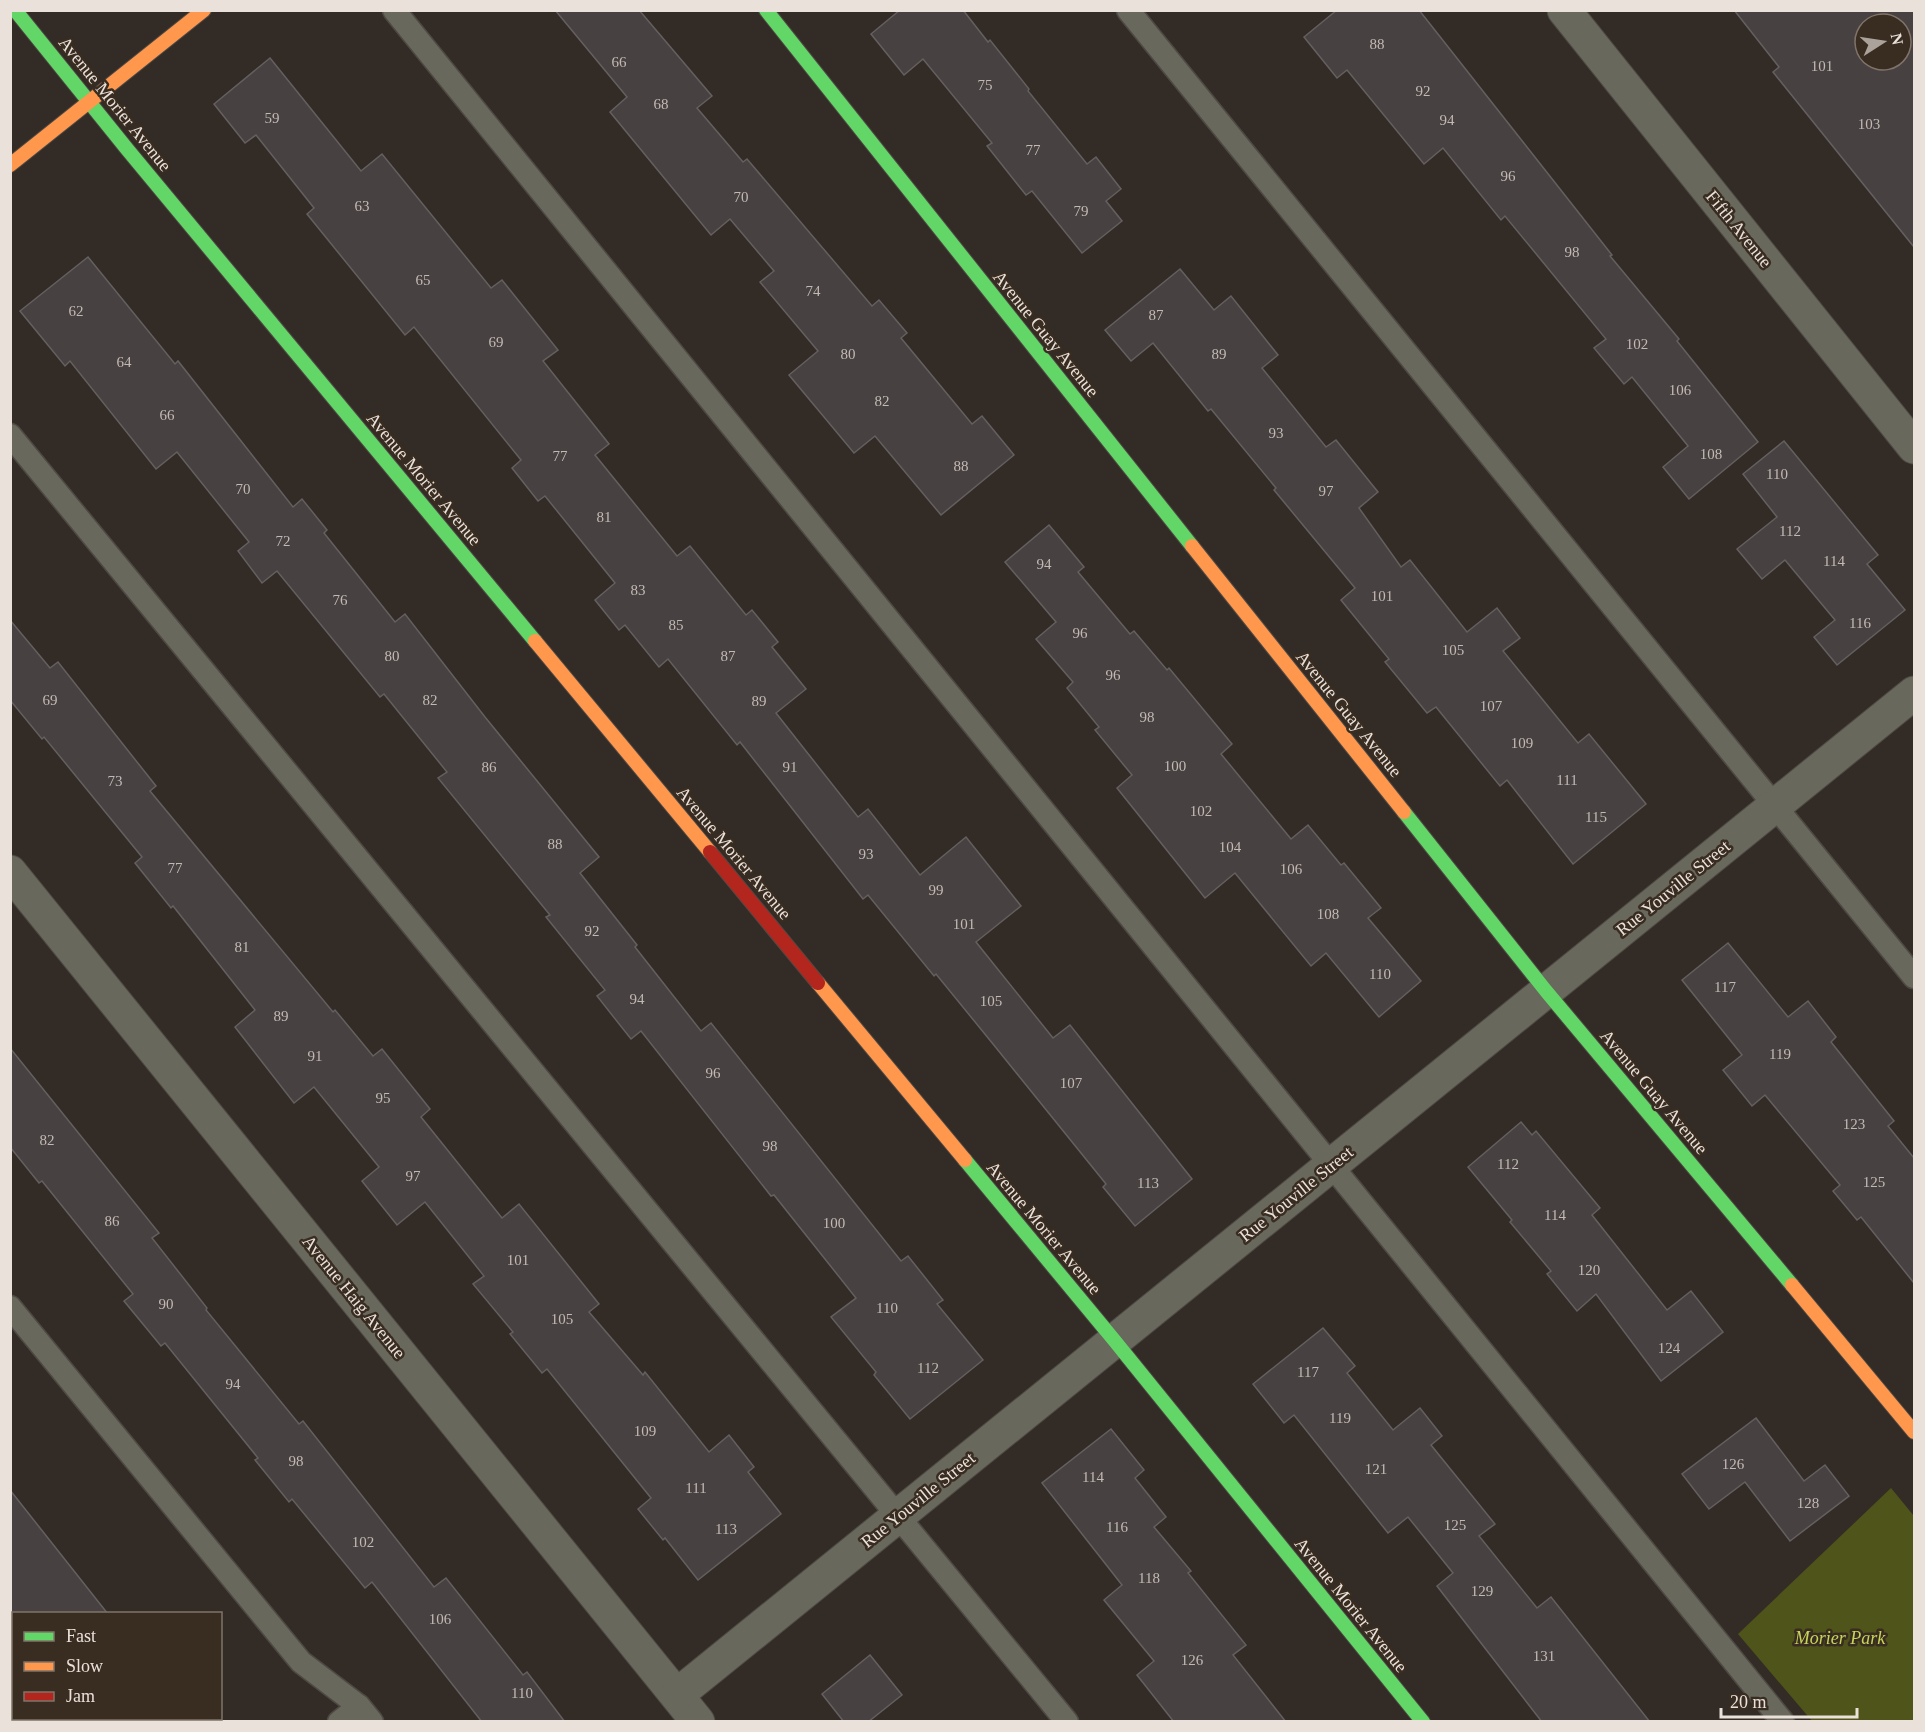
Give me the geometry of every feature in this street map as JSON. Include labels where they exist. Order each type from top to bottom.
[{"type":"street","name":"Avenue Morier Avenue","points":[[15,10],[1114,1341],[1423,1722]]},
{"type":"street","points":[[10,165],[204,10]]},
{"type":"street","name":"Avenue Guay Avenue","points":[[766,10],[1546,991],[1914,1432]]},
{"type":"street","name":"Fifth Avenue","points":[[1564,10],[1914,447]]},
{"type":"street","name":"Rue Youville Street","points":[[677,1695],[1914,693]]},
{"type":"street","name":"Avenue Haig Avenue","points":[[10,872],[698,1722]]},
{"type":"lane","points":[[394,10],[1784,1722]]},
{"type":"lane","points":[[1128,10],[1914,977]]},
{"type":"lane","points":[[10,435],[899,1515],[1066,1722]]},
{"type":"lane","points":[[10,1307],[301,1662],[365,1714]]},
{"type":"lane","points":[[339,1722],[365,1714]]},
{"type":"green space","name":"Morier Park","points":[[1891,1488],[1914,1516],[1914,1721],[1812,1721],[1738,1634]]},
{"type":"building","points":[[555,10],[639,10],[712,96],[697,108],[743,162],[747,159],[872,306],[879,300],[907,333],[901,338],[972,424],[982,416],[1014,455],[941,515],[875,436],[854,453],[789,375],[818,351],[760,282],[774,271],[730,219],[711,235],[610,112],[627,97]]},
{"type":"building","points":[[900,10],[963,10],[988,42],[990,40],[1087,164],[1096,157],[1121,189],[1106,201],[1122,221],[1082,253],[1032,191],[1026,195],[987,146],[992,143],[923,59],[904,75],[871,34]]},
{"type":"building","points":[[1337,10],[1419,10],[1758,442],[1689,499],[1663,467],[1688,446],[1632,377],[1624,384],[1594,348],[1606,339],[1505,216],[1501,220],[1443,148],[1424,164],[1347,70],[1337,78],[1304,37]]},
{"type":"building","points":[[1734,10],[1914,10],[1914,247],[1773,72],[1779,67]]},
{"type":"building","points":[[270,58],[361,171],[382,154],[491,288],[502,280],[558,350],[543,361],[609,444],[595,455],[677,556],[690,546],[746,615],[752,610],[778,642],[772,647],[806,689],[776,713],[858,817],[868,809],[920,875],[966,837],[1021,906],[976,942],[1053,1038],[1070,1025],[1192,1179],[1135,1226],[1103,1187],[1106,1184],[936,974],[934,976],[868,895],[863,899],[740,742],[737,745],[668,659],[659,667],[625,625],[619,630],[595,600],[615,583],[545,496],[538,501],[512,468],[521,460],[414,327],[405,335],[307,214],[314,208],[256,135],[245,143],[214,104]]},
{"type":"building","points":[[88,257],[175,364],[178,361],[293,507],[302,499],[327,530],[324,533],[395,622],[405,614],[599,857],[580,873],[637,945],[635,947],[701,1031],[711,1023],[901,1261],[908,1256],[943,1300],[937,1304],[983,1360],[910,1419],[874,1375],[876,1372],[831,1317],[856,1298],[774,1195],[771,1196],[641,1031],[631,1039],[597,996],[605,990],[546,917],[550,915],[438,778],[447,772],[384,694],[380,697],[277,571],[262,583],[238,551],[249,542],[177,452],[156,469],[70,361],[65,366],[20,311]]},
{"type":"building","points":[[1180,269],[1214,310],[1231,296],[1278,355],[1262,368],[1326,447],[1336,440],[1378,492],[1359,508],[1401,567],[1410,560],[1467,632],[1497,608],[1520,638],[1503,651],[1578,743],[1589,734],[1646,804],[1573,864],[1507,780],[1500,786],[1436,707],[1427,713],[1385,662],[1389,659],[1341,600],[1355,588],[1211,409],[1208,411],[1153,343],[1131,361],[1105,330]]},
{"type":"building","points":[[1784,441],[1878,555],[1867,564],[1905,610],[1837,665],[1814,637],[1835,620],[1785,560],[1762,579],[1737,549],[1777,517],[1743,474]]},
{"type":"building","points":[[1049,525],[1084,567],[1078,572],[1130,634],[1134,631],[1167,670],[1169,668],[1232,744],[1221,754],[1291,839],[1308,825],[1341,865],[1344,863],[1381,908],[1368,918],[1421,981],[1379,1017],[1326,953],[1311,966],[1235,873],[1205,898],[1117,788],[1132,775],[1095,730],[1099,727],[1067,688],[1073,682],[1036,639],[1056,622],[1005,562]]},
{"type":"building","points":[[10,620],[50,668],[58,662],[156,786],[150,791],[333,1012],[335,1010],[373,1056],[382,1049],[430,1109],[421,1117],[502,1218],[519,1204],[599,1304],[589,1312],[643,1375],[645,1372],[709,1452],[729,1435],[754,1467],[748,1472],[781,1514],[698,1580],[665,1538],[663,1540],[638,1509],[651,1498],[547,1369],[542,1373],[510,1334],[513,1332],[473,1284],[484,1276],[425,1202],[397,1225],[362,1181],[379,1167],[314,1087],[294,1103],[235,1027],[255,1010],[173,906],[171,908],[135,863],[142,857],[44,737],[42,739],[10,700]]},
{"type":"building","points":[[1728,943],[1788,1017],[1808,1001],[1836,1037],[1831,1042],[1894,1121],[1888,1126],[1914,1158],[1914,1283],[1861,1217],[1857,1220],[1833,1191],[1840,1185],[1765,1095],[1752,1106],[1723,1070],[1742,1055],[1682,980]]},
{"type":"building","points":[[10,1048],[159,1233],[152,1238],[207,1308],[206,1310],[299,1424],[303,1421],[434,1587],[446,1578],[523,1675],[527,1672],[565,1722],[482,1722],[372,1582],[365,1588],[292,1499],[289,1502],[255,1460],[258,1458],[165,1343],[161,1346],[124,1301],[133,1294],[42,1181],[39,1183],[10,1147]]},
{"type":"building","points":[[1521,1122],[1532,1135],[1536,1131],[1600,1208],[1592,1215],[1667,1310],[1691,1291],[1723,1332],[1661,1381],[1596,1294],[1577,1311],[1547,1274],[1551,1271],[1468,1167]]},
{"type":"building","points":[[1323,1328],[1355,1366],[1347,1373],[1393,1430],[1420,1408],[1442,1436],[1431,1445],[1495,1524],[1479,1536],[1537,1608],[1551,1597],[1650,1722],[1542,1722],[1437,1586],[1453,1573],[1408,1517],[1388,1533],[1294,1415],[1284,1423],[1253,1384]]},
{"type":"building","points":[[1756,1418],[1804,1481],[1825,1465],[1849,1496],[1790,1541],[1745,1482],[1709,1509],[1682,1474]]},
{"type":"building","points":[[1111,1429],[1144,1470],[1135,1478],[1166,1517],[1154,1527],[1191,1571],[1188,1573],[1246,1645],[1233,1655],[1286,1722],[1174,1722],[1137,1675],[1154,1661],[1104,1600],[1122,1585],[1042,1483]]},
{"type":"building","points":[[10,1490],[106,1612],[12,1612],[10,1614]]},
{"type":"building","points":[[870,1655],[902,1695],[868,1722],[844,1722],[822,1694]]},
{"type":"traffic: fast","points":[[15,10],[127,149],[535,641]]},
{"type":"traffic: fast","points":[[766,10],[1192,546]]},
{"type":"traffic: fast","points":[[1404,812],[1546,991],[1792,1285]]},
{"type":"traffic: fast","points":[[965,1160],[1423,1722]]},
{"type":"traffic: slow","points":[[10,165],[204,10]]},
{"type":"traffic: slow","points":[[1192,546],[1404,812]]},
{"type":"traffic: slow","points":[[535,641],[710,852]]},
{"type":"traffic: slow","points":[[818,983],[965,1160]]},
{"type":"traffic: slow","points":[[1792,1285],[1914,1432]]},
{"type":"traffic: jam","points":[[710,852],[818,983]]}]
